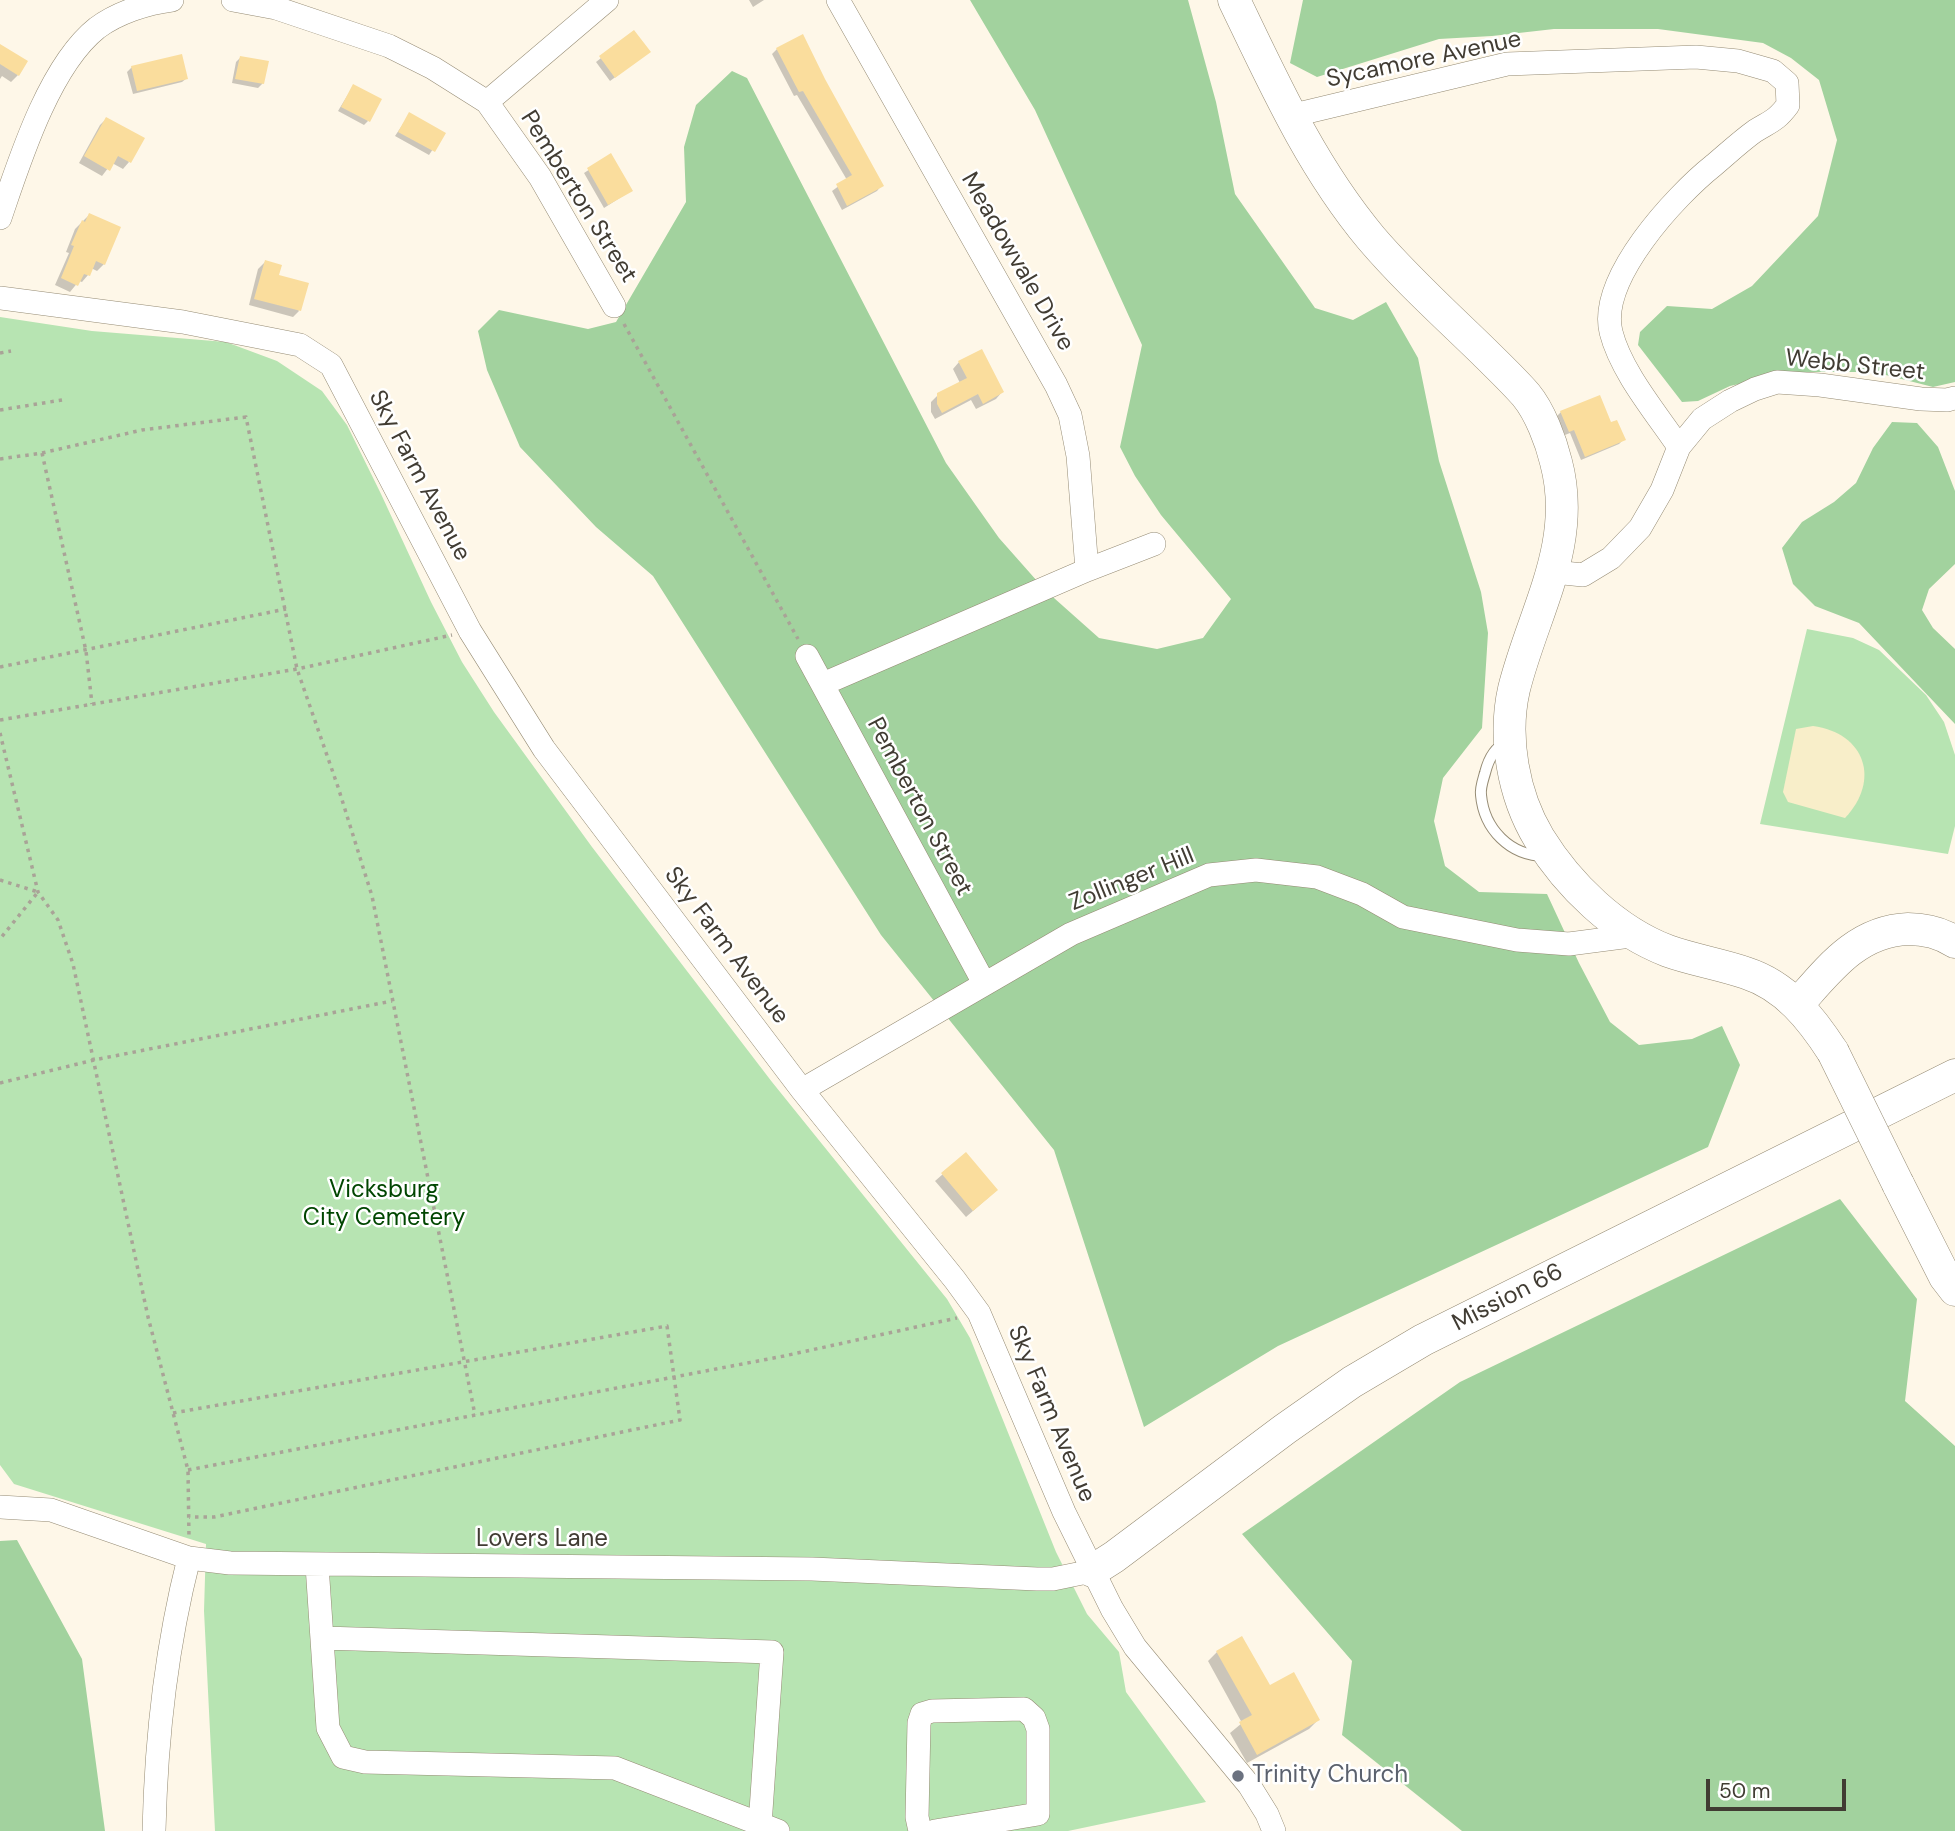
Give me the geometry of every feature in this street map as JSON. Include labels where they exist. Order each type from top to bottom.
[{"type":"street","points":[[0,218],[26,140],[68,61],[96,29],[120,14],[172,0]]},
{"type":"street","name":"Pemberton Street","points":[[233,0],[276,8],[388,46],[433,68],[487,102],[540,177],[614,306]]},
{"type":"street","points":[[487,102],[607,0]]},
{"type":"street","name":"Meadowvale Drive","points":[[838,0],[1056,385],[1070,415],[1078,456],[1087,570]]},
{"type":"street","points":[[1234,0],[1290,117],[1318,167],[1372,240],[1528,397],[1556,459],[1562,485],[1564,513],[1553,572],[1514,689],[1510,718],[1514,769],[1537,833],[1551,856],[1586,898],[1608,916],[1666,950],[1749,974],[1781,991],[1798,1004],[1833,1052],[1898,1184],[1949,1270]]},
{"type":"street","name":"Sycamore Avenue","points":[[1290,117],[1507,64],[1696,57],[1738,61],[1773,71],[1787,83],[1788,105],[1779,118],[1755,131],[1710,168],[1656,222],[1621,275],[1611,307],[1610,329],[1615,345],[1630,374],[1679,447]]},
{"type":"street","name":"Sky Farm Avenue","points":[[0,298],[183,322],[300,345],[331,365],[470,631],[544,749],[802,1090],[979,1313],[1063,1512],[1092,1571],[1135,1647],[1249,1785],[1274,1831]]},
{"type":"street","name":"Webb Street","points":[[1553,572],[1583,575],[1611,558],[1640,528],[1662,490],[1679,447],[1702,419],[1730,401],[1777,382],[1820,385],[1952,405]]},
{"type":"street","points":[[823,684],[1087,570],[1154,544]]},
{"type":"street","name":"Pemberton Street","points":[[807,656],[984,983]]},
{"type":"street","name":"Zollinger Hill","points":[[802,1090],[1071,934],[1209,875],[1256,870],[1317,877],[1362,894],[1403,917],[1517,940],[1569,944],[1638,935]]},
{"type":"street","points":[[1798,1004],[1839,959],[1858,943],[1873,935],[1892,930],[1913,929],[1930,931],[1955,942]]},
{"type":"street","name":"Mission 66","points":[[1092,1571],[1352,1382],[1423,1340],[1955,1076]]},
{"type":"street","name":"Lovers Lane","points":[[0,1507],[51,1510],[190,1558],[230,1563],[813,1569],[1037,1579],[1053,1579],[1092,1571]]},
{"type":"street","points":[[154,1831],[155,1788],[175,1614],[190,1558]]},
{"type":"street","points":[[317,1564],[328,1728],[343,1757],[365,1762],[615,1768],[769,1828],[772,1652],[323,1638]]},
{"type":"street","points":[[920,1831],[916,1817],[919,1723],[922,1714],[932,1711],[1024,1709],[1034,1718],[1038,1729],[1038,1814],[935,1831]]},
{"type":"path","points":[[614,306],[807,656]]},
{"type":"path","points":[[0,353],[11,351]]},
{"type":"path","points":[[0,410],[62,400]]},
{"type":"path","points":[[0,459],[42,453],[142,430],[246,417],[297,669],[372,896],[475,1415]]},
{"type":"path","points":[[42,453],[86,650],[92,704]]},
{"type":"path","points":[[0,667],[286,609]]},
{"type":"path","points":[[0,720],[297,669],[470,631]]},
{"type":"path","points":[[0,733],[38,892],[58,920],[73,964],[148,1317],[188,1470],[190,1558]]},
{"type":"path","points":[[0,880],[38,892]]},
{"type":"path","points":[[0,939],[38,892]]},
{"type":"path","points":[[0,1083],[94,1060],[393,1000]]},
{"type":"path","points":[[188,1470],[784,1356],[979,1313]]},
{"type":"path","points":[[173,1413],[667,1326],[680,1420],[214,1517],[189,1517]]},
{"type":"green space","points":[[970,0],[1188,0],[1216,102],[1235,194],[1315,308],[1353,320],[1386,302],[1418,358],[1439,461],[1481,592],[1488,633],[1482,728],[1443,778],[1434,821],[1445,866],[1479,892],[1547,894],[1610,1022],[1639,1045],[1692,1039],[1722,1026],[1740,1065],[1708,1147],[1278,1346],[1144,1427],[1054,1150],[881,935],[653,576],[596,527],[520,447],[487,370],[478,331],[499,310],[588,329],[616,322],[686,202],[684,147],[696,105],[732,71],[747,78],[946,463],[999,538],[1045,590],[1099,638],[1157,649],[1203,638],[1231,599],[1161,515],[1135,476],[1120,447],[1142,345],[1035,110]]},
{"type":"green space","points":[[1303,0],[1955,0],[1955,382],[1933,387],[1874,372],[1792,372],[1730,386],[1698,401],[1682,402],[1638,345],[1640,332],[1667,306],[1712,309],[1752,286],[1818,216],[1837,140],[1819,80],[1791,58],[1763,43],[1658,29],[1554,29],[1439,39],[1317,77],[1290,63]]},
{"type":"green space","name":"Vicksburg City Cemetery","points":[[0,317],[92,331],[226,342],[277,361],[322,391],[347,425],[431,602],[462,662],[494,712],[592,847],[772,1082],[947,1299],[970,1338],[1056,1552],[1087,1614],[1119,1652],[1126,1692],[1206,1802],[1068,1831],[215,1831],[204,1611],[206,1544],[14,1484],[0,1465]]},
{"type":"green space","points":[[1892,422],[1917,423],[1938,447],[1955,491],[1955,564],[1929,589],[1922,610],[1933,628],[1955,649],[1955,724],[1859,623],[1815,606],[1793,584],[1782,548],[1802,522],[1834,502],[1856,483],[1873,448]]},
{"type":"green space","points":[[1807,629],[1853,638],[1879,650],[1926,695],[1944,722],[1955,755],[1955,826],[1948,854],[1760,824]]},
{"type":"green space","points":[[1840,1199],[1917,1299],[1905,1401],[1955,1446],[1955,1831],[1462,1831],[1342,1735],[1352,1661],[1242,1534],[1460,1382]]},
{"type":"green space","points":[[17,1540],[82,1659],[105,1831],[0,1831],[0,1541]]},
{"type":"sand","points":[[1813,726],[1831,730],[1845,738],[1862,760],[1862,789],[1845,818],[1788,802],[1783,792],[1796,729]]},
{"type":"building","points":[[634,30],[651,52],[615,78],[599,56]]},
{"type":"building","points":[[803,34],[884,186],[847,206],[836,184],[852,175],[803,91],[799,92],[776,48]]},
{"type":"building","points":[[0,44],[28,61],[19,76],[0,64]]},
{"type":"building","points":[[182,54],[188,79],[137,91],[131,66]]},
{"type":"building","points":[[240,56],[269,61],[264,84],[235,79]]},
{"type":"building","points":[[353,84],[382,99],[370,122],[341,107]]},
{"type":"building","points":[[409,112],[446,133],[435,152],[398,132]]},
{"type":"building","points":[[106,117],[145,138],[131,163],[118,156],[110,171],[84,156]]},
{"type":"building","points":[[611,153],[633,191],[608,205],[587,168]]},
{"type":"building","points":[[89,213],[121,227],[105,265],[96,261],[90,276],[84,274],[78,286],[61,278],[74,246],[71,245],[82,220],[85,222]]},
{"type":"building","points":[[265,260],[282,265],[279,275],[309,283],[301,311],[254,299]]},
{"type":"building","points":[[982,349],[1004,392],[983,404],[978,394],[942,413],[937,404],[937,393],[967,378],[958,361]]},
{"type":"building","points":[[1600,395],[1611,422],[1617,420],[1626,440],[1585,457],[1574,430],[1569,432],[1560,411]]},
{"type":"building","points":[[966,1152],[998,1190],[973,1211],[941,1173]]},
{"type":"building","points":[[1242,1636],[1270,1685],[1294,1672],[1320,1720],[1257,1755],[1239,1722],[1252,1715],[1216,1651]]},
{"type":"place","name":"Trinity Church","points":[[1238,1776]]}]
